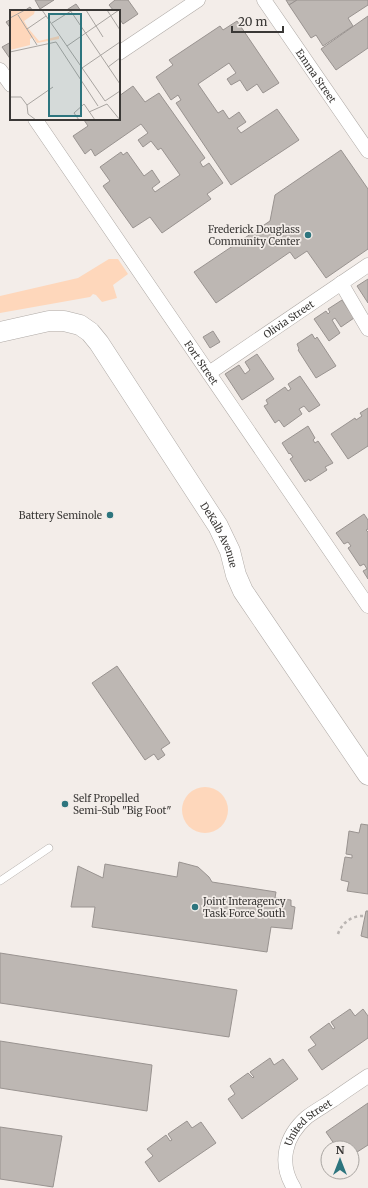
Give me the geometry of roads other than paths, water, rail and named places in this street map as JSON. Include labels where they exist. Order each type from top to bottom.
[{"type":"street","points":[[120,52],[198,0]]},
{"type":"street","name":"Emma Street","points":[[264,0],[368,151]]},
{"type":"street","points":[[0,70],[10,84]]},
{"type":"street","name":"Fort Street","points":[[36,120],[368,606]]},
{"type":"street","name":"Olivia Street","points":[[209,374],[368,265]]},
{"type":"street","points":[[341,283],[368,329]]},
{"type":"street","name":"DeKalb Avenue","points":[[0,332],[49,321],[80,325],[90,332],[99,343],[218,526],[230,551],[236,575],[242,590],[368,775]]},
{"type":"street","name":"United Street","points":[[294,1188],[287,1173],[285,1155],[296,1128],[307,1117],[368,1076]]},
{"type":"lane","points":[[0,881],[49,848]]},
{"type":"place","name":"Frederick Douglass Community Center","points":[[308,235]]},
{"type":"place","name":"Battery Seminole","points":[[110,515]]},
{"type":"place","name":"Self Propelled Semi-Sub \"Big Foot\"","points":[[65,804]]},
{"type":"place","name":"Joint Interagency Task Force South","points":[[195,907]]}]
